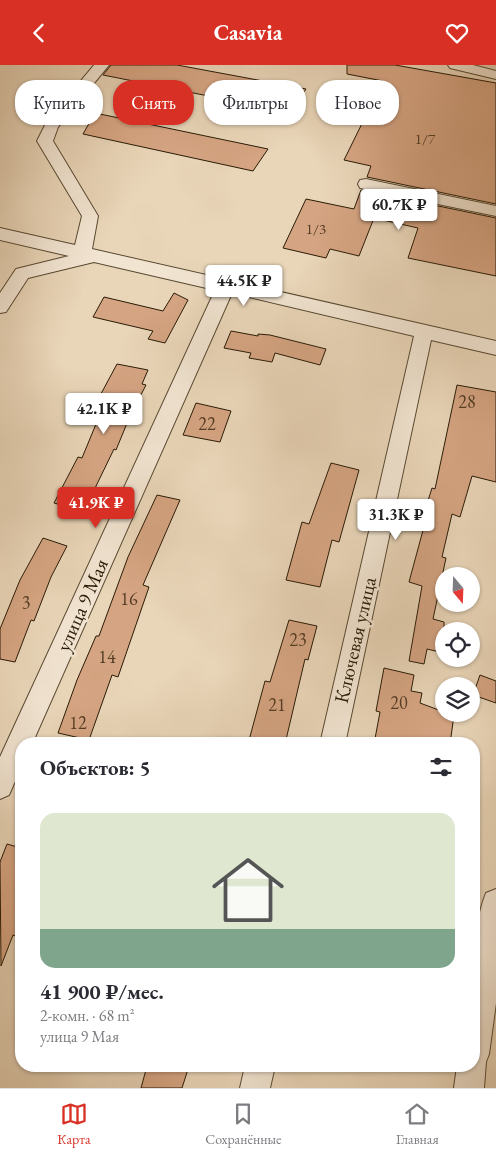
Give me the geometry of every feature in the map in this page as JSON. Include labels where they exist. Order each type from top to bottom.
[{"type":"street","points":[[89,254],[90,216],[45,141],[50,126],[102,65]]},
{"type":"street","points":[[455,65],[496,75]]},
{"type":"street","points":[[366,184],[496,211]]},
{"type":"street","points":[[0,234],[496,348]]},
{"type":"street","points":[[0,307],[22,273],[89,254]]},
{"type":"street","name":"улица 9 Мая","points":[[23,737],[226,286]]},
{"type":"street","name":"Ключевая улица","points":[[334,737],[424,331]]},
{"type":"street","name":"улица 9 Мая","points":[[0,787],[15,754]]},
{"type":"street","points":[[480,1014],[496,903]]},
{"type":"street","points":[[255,1088],[259,1072]]},
{"type":"street","points":[[469,1088],[471,1072]]},
{"type":"building","points":[[111,65],[177,65],[258,80],[204,80],[204,95],[194,93],[194,80],[128,80],[103,75]]},
{"type":"building","points":[[347,65],[395,65],[496,83],[496,204],[367,177],[371,166],[344,160],[361,125],[399,125],[399,80],[378,80],[347,74]]},
{"type":"building","points":[[103,115],[113,117],[113,125],[153,125],[268,149],[253,171],[83,134],[88,125],[103,125]]},
{"type":"building","points":[[361,190],[496,218],[496,276],[408,258],[418,228],[374,218],[359,256],[330,249],[326,258],[283,248],[306,199],[354,209]]},
{"type":"building","points":[[174,293],[188,300],[165,343],[148,339],[153,331],[93,317],[104,297],[163,311]]},
{"type":"building","points":[[231,331],[258,336],[258,334],[270,335],[326,349],[320,365],[275,353],[272,362],[249,358],[251,353],[224,348]]},
{"type":"building","points":[[117,364],[148,370],[142,384],[146,385],[130,416],[116,450],[114,449],[84,511],[54,503],[78,457],[82,458],[103,407],[95,405]]},
{"type":"building","points":[[457,385],[496,392],[496,482],[472,476],[460,517],[452,514],[442,557],[446,558],[444,567],[435,567],[435,610],[433,619],[444,622],[435,622],[435,651],[427,649],[424,664],[409,661],[422,586],[409,582],[429,508],[426,507],[432,488],[435,489]]},
{"type":"building","points":[[196,403],[231,411],[220,442],[183,435]]},
{"type":"building","points":[[331,463],[359,470],[339,542],[332,540],[320,587],[286,580],[302,522],[309,524]]},
{"type":"building","points":[[157,495],[180,500],[143,585],[149,587],[118,677],[112,675],[90,737],[76,737],[58,733],[77,680],[96,636],[99,636],[128,557]]},
{"type":"building","points":[[43,538],[67,546],[51,577],[34,621],[31,620],[15,662],[0,659],[0,629],[20,580]]},
{"type":"building","points":[[289,620],[317,626],[308,660],[305,659],[287,737],[250,737],[265,681],[270,682]]},
{"type":"building","points":[[384,668],[414,675],[411,691],[422,693],[420,703],[435,709],[435,722],[453,722],[451,737],[375,737],[380,712],[376,711]]},
{"type":"building","points":[[480,675],[496,681],[496,703],[480,697]]},
{"type":"building","points":[[7,844],[15,846],[15,936],[13,935],[1,966],[0,862]]},
{"type":"building","points":[[145,1072],[187,1072],[182,1088],[141,1088]]}]
